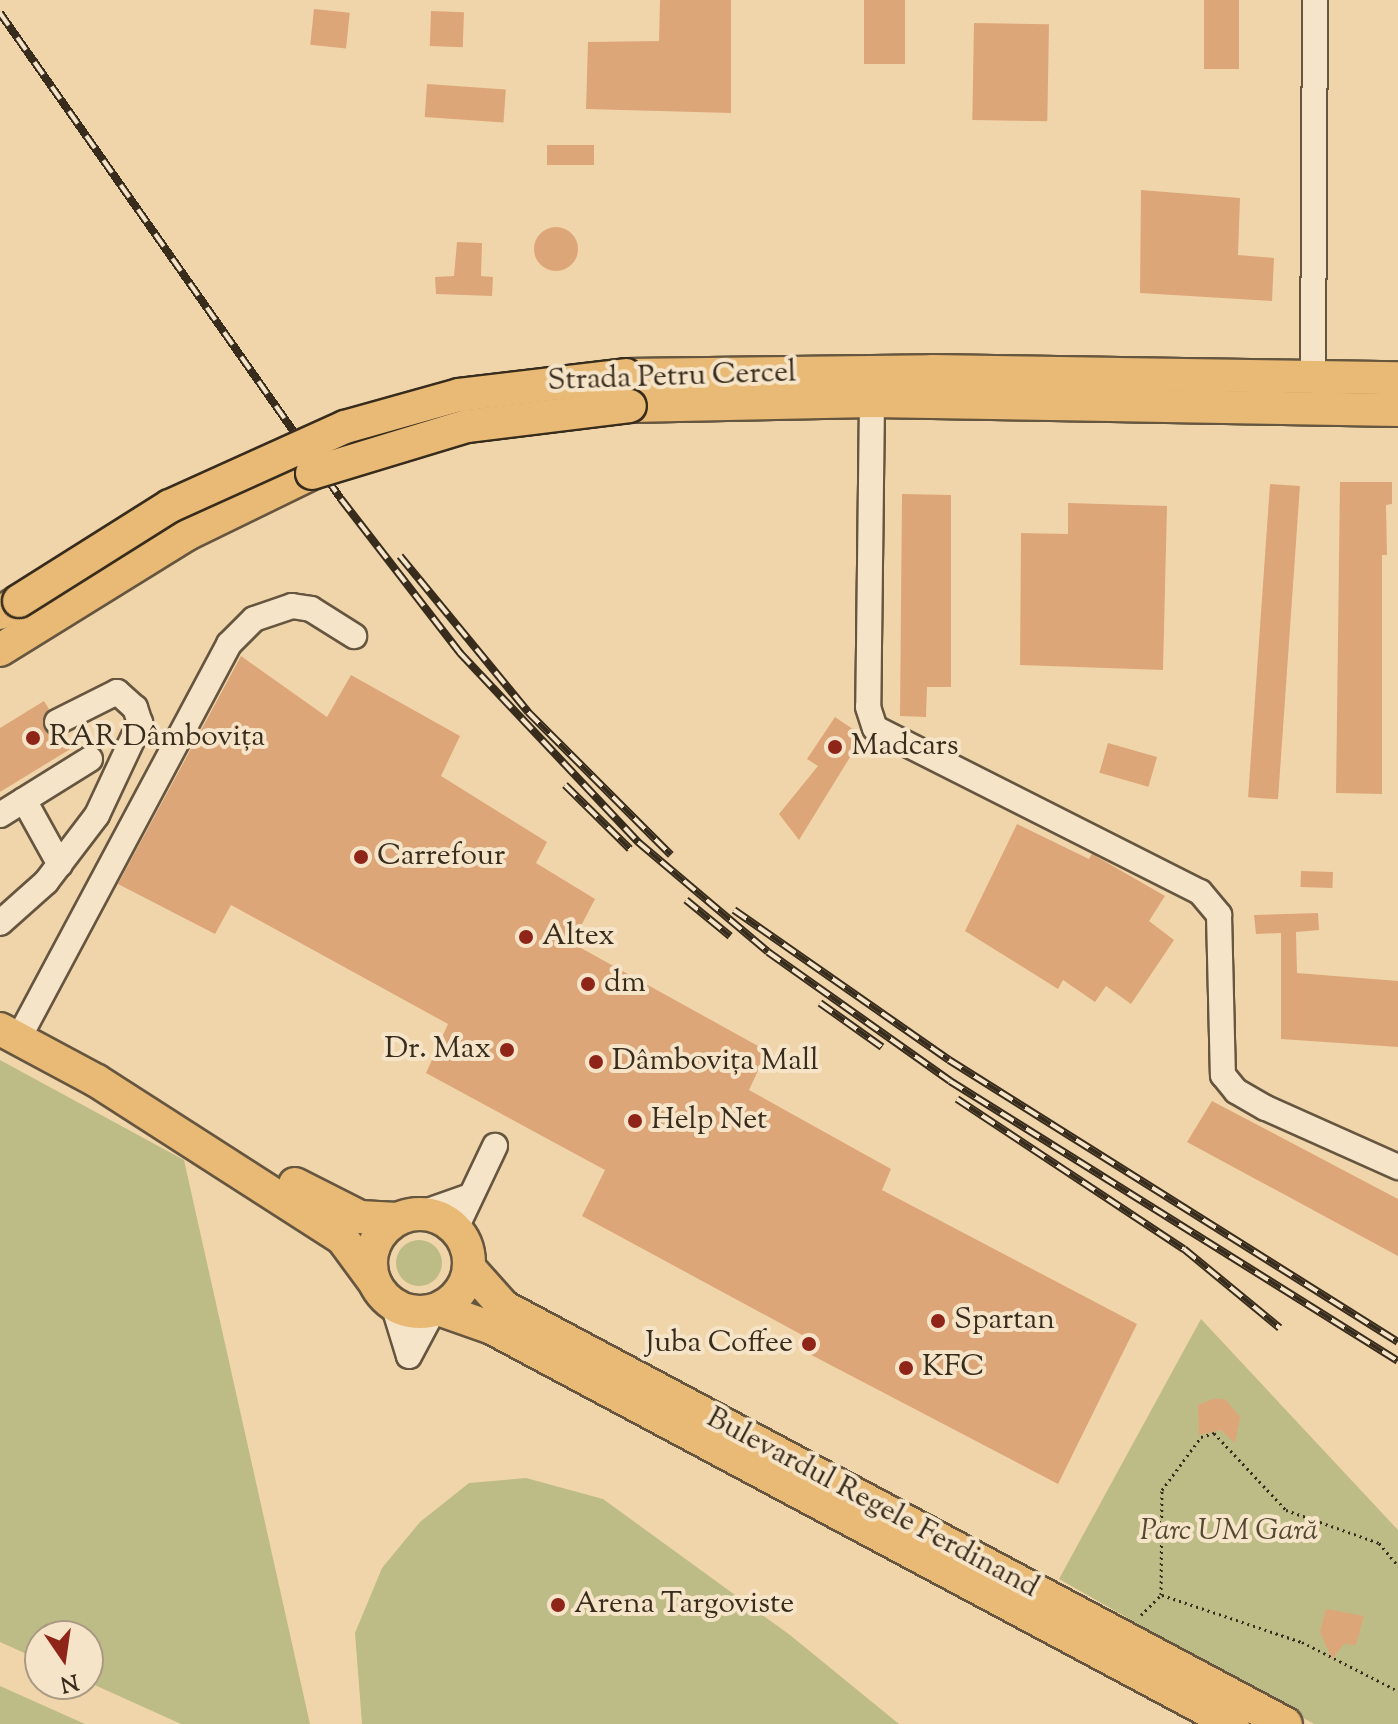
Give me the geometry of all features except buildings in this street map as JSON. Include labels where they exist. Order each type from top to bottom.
[{"type":"main road","name":"Strada Petru Cercel","points":[[0,650],[18,613],[170,506],[345,427],[459,395],[1313,377],[1398,378]]},
{"type":"main road","points":[[1312,409],[1313,377]]},
{"type":"main road","name":"Strada Petru Cercel","points":[[18,613],[312,473],[467,426],[628,391],[872,401],[1398,410]]},
{"type":"main road","points":[[8,1025],[340,1209],[410,1216],[456,1228]]},
{"type":"main road","points":[[8,1025],[342,1238],[384,1294],[436,1310],[458,1296],[470,1269]]},
{"type":"main road","points":[[384,1294],[371,1253],[410,1216]]},
{"type":"main road","name":"Bulevardul Regele Ferdinand","points":[[456,1228],[470,1269],[504,1307],[1286,1724]]},
{"type":"main road","name":"Bulevardul Regele Ferdinand","points":[[436,1310],[485,1325],[1233,1724]]},
{"type":"lane","points":[[1313,377],[1315,0]]},
{"type":"lane","points":[[872,401],[868,707],[875,728],[1200,892],[1219,915],[1223,1075],[1236,1091],[1266,1108],[1398,1167]]},
{"type":"lane","points":[[8,1025],[229,644],[254,619],[292,606],[311,609],[354,636]]},
{"type":"lane","points":[[0,923],[60,865],[121,771],[140,723],[135,708],[117,692],[57,722]]},
{"type":"lane","points":[[0,815],[90,759]]},
{"type":"lane","points":[[24,800],[60,865]]},
{"type":"lane","points":[[456,1228],[495,1146]]},
{"type":"lane","points":[[410,1216],[470,1196]]},
{"type":"lane","points":[[384,1294],[409,1356],[436,1310]]},
{"type":"path","points":[[1141,1615],[1161,1595],[1162,1490],[1201,1437],[1214,1433],[1286,1510],[1379,1543],[1398,1566]]},
{"type":"path","points":[[1161,1595],[1302,1642],[1398,1691]]},
{"type":"green space","points":[[0,1060],[184,1160],[310,1724],[181,1724],[104,1689],[104,1620],[24,1620],[24,1653],[0,1642]]},
{"type":"green space","points":[[419,1240],[435,1247],[442,1263],[435,1279],[419,1286],[403,1279],[396,1263],[403,1247]]},
{"type":"green space","name":"Parc UM Gară","points":[[1201,1319],[1398,1530],[1398,1724],[1314,1724],[1059,1579]]},
{"type":"green space","name":"Arena Targoviste","points":[[526,1478],[603,1499],[790,1635],[899,1724],[362,1724],[355,1633],[382,1568],[420,1522],[469,1483]]},
{"type":"green space","points":[[0,1686],[24,1697],[24,1700],[31,1700],[85,1724],[0,1724]]},
{"type":"railway","points":[[0,13],[341,499],[460,653],[638,842],[768,952],[950,1081],[1398,1361]]},
{"type":"railway","points":[[400,556],[528,712],[671,855]]},
{"type":"railway","points":[[565,785],[630,849]]},
{"type":"railway","points":[[686,900],[730,936]]},
{"type":"railway","points":[[734,910],[949,1060],[1398,1342]]},
{"type":"railway","points":[[820,1003],[882,1047]]},
{"type":"railway","points":[[957,1099],[1184,1249],[1280,1328]]},
{"type":"place","name":"RAR Dâmbovița","points":[[33,738]]},
{"type":"place","name":"Madcars","points":[[835,747]]},
{"type":"place","name":"Carrefour","points":[[361,857]]},
{"type":"place","name":"Altex","points":[[526,937]]},
{"type":"place","name":"dm","points":[[588,984]]},
{"type":"place","name":"Dr. Max","points":[[507,1050]]},
{"type":"place","name":"Dâmbovița Mall","points":[[596,1062]]},
{"type":"place","name":"Help Net","points":[[635,1121]]},
{"type":"place","name":"Spartan","points":[[938,1321]]},
{"type":"place","name":"Juba Coffee","points":[[809,1344]]},
{"type":"place","name":"KFC","points":[[906,1368]]},
{"type":"place","name":"Arena Targoviste","points":[[558,1605]]}]
